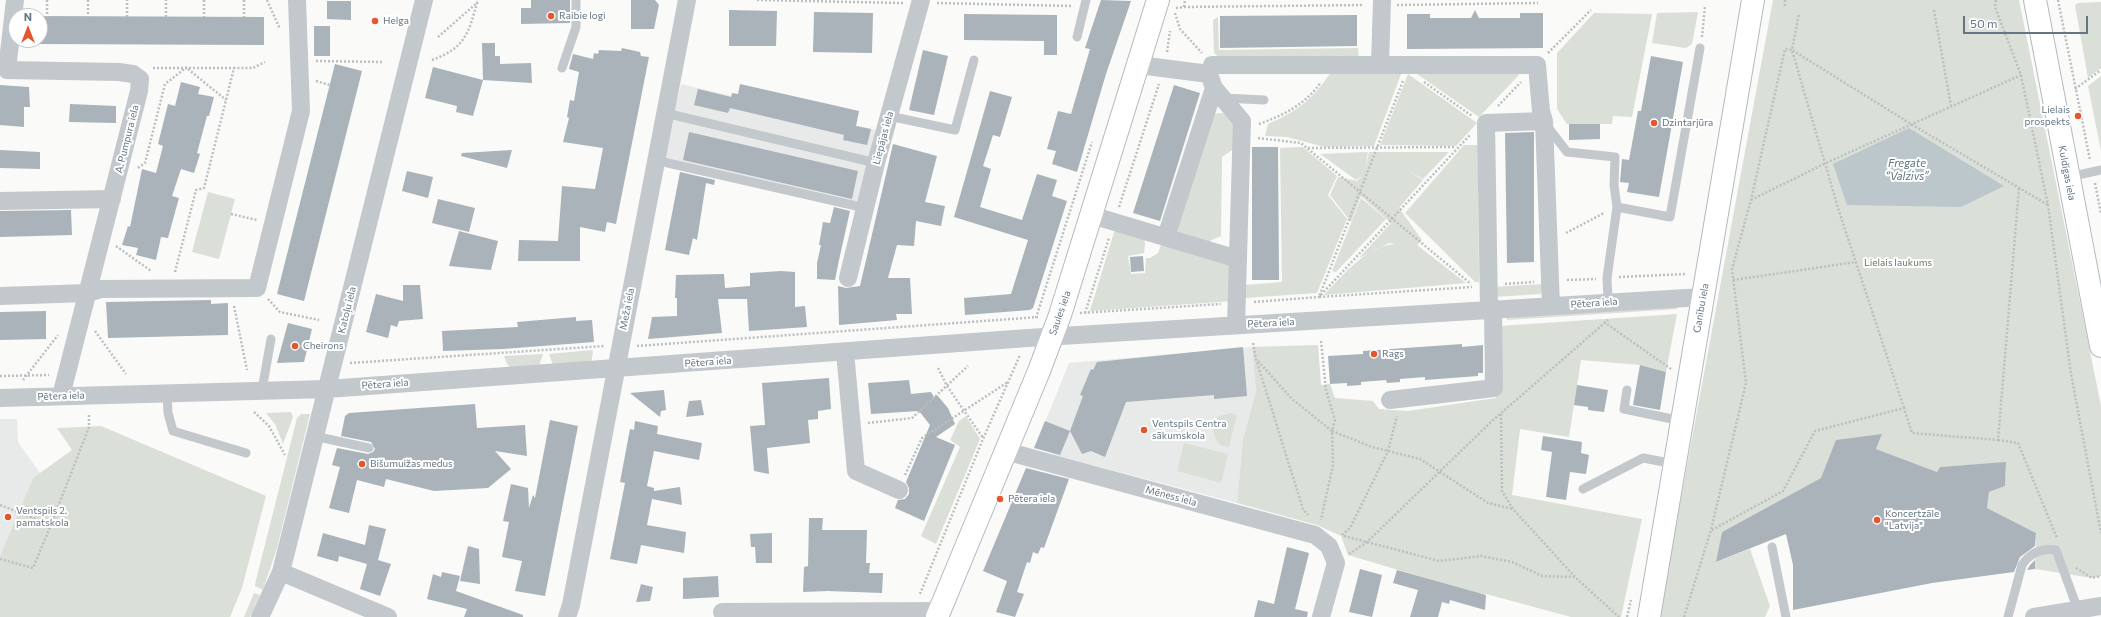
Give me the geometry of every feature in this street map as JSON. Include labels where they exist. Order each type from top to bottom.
[{"type":"street","points":[[15,0],[4,70],[133,74]]},
{"type":"street","points":[[0,296],[87,292],[101,289],[172,287],[257,288],[301,111],[297,0]]},
{"type":"street","name":"Katoļu iela","points":[[260,617],[281,572],[424,0]]},
{"type":"street","name":"Meža iela","points":[[567,617],[571,605],[655,160],[687,0]]},
{"type":"street","name":"Ganību iela","points":[[1649,617],[1753,0]]},
{"type":"street","name":"Kuldīgas iela","points":[[2035,0],[2101,346]]},
{"type":"street","name":"Liepājas iela","points":[[848,278],[876,162],[922,2]]},
{"type":"street","points":[[1380,65],[1382,3]]},
{"type":"street","name":"Saules iela","points":[[938,614],[1060,315],[1139,65],[1166,5]]},
{"type":"street","points":[[1139,65],[1164,66],[1215,81],[1329,65],[1380,65],[1406,67],[1537,65],[1541,111],[1544,121],[1551,306]]},
{"type":"street","name":"A. Pumpura iela","points":[[61,396],[139,91],[140,79],[133,74]]},
{"type":"street","points":[[1215,81],[1242,121],[1236,325]]},
{"type":"street","points":[[1166,237],[1215,81]]},
{"type":"street","points":[[1396,399],[1494,388],[1491,310],[1488,285],[1486,123],[1544,121]]},
{"type":"street","points":[[0,201],[112,199]]},
{"type":"street","points":[[1091,215],[1238,259]]},
{"type":"street","name":"Pētera iela","points":[[0,398],[327,388],[616,369],[1052,336],[1551,306],[1609,310],[1703,297]]},
{"type":"street","points":[[845,352],[856,471],[899,490]]},
{"type":"street","name":"Mēness iela","points":[[1004,451],[1316,530],[1329,546],[1334,557]]},
{"type":"street","points":[[1321,617],[1334,557]]},
{"type":"street","points":[[281,572],[388,617]]},
{"type":"street","points":[[2034,617],[2101,606]]},
{"type":"street","points":[[722,612],[913,611],[938,614]]},
{"type":"lane","points":[[562,68],[576,28],[576,0]]},
{"type":"lane","points":[[1077,37],[1086,0]]},
{"type":"lane","points":[[1617,207],[1670,217],[1700,48]]},
{"type":"lane","points":[[889,116],[955,130],[974,60]]},
{"type":"lane","points":[[1215,81],[1264,100]]},
{"type":"lane","points":[[665,113],[876,162]]},
{"type":"lane","points":[[1544,121],[1566,152],[1615,157],[1614,185],[1617,207],[1607,278],[1609,310]]},
{"type":"lane","points":[[655,160],[865,208]]},
{"type":"lane","points":[[2068,177],[2097,171]]},
{"type":"lane","points":[[262,390],[271,339]]},
{"type":"lane","points":[[1627,390],[1624,409],[1682,421]]},
{"type":"lane","points":[[167,393],[168,413],[173,431],[246,453]]},
{"type":"lane","points":[[314,436],[369,448]]},
{"type":"lane","points":[[1583,489],[1643,458],[1675,464]]},
{"type":"lane","points":[[1772,547],[1786,617]]},
{"type":"lane","points":[[2008,617],[2022,565],[2026,559],[2041,549],[2056,550],[2078,610]]},
{"type":"path","points":[[88,0],[88,17]]},
{"type":"path","points":[[127,0],[127,17]]},
{"type":"path","points":[[166,0],[166,17]]},
{"type":"path","points":[[204,0],[204,17]]},
{"type":"path","points":[[244,0],[244,17]]},
{"type":"path","points":[[757,0],[1073,6]]},
{"type":"path","points":[[1184,6],[1185,0]]},
{"type":"path","points":[[1784,6],[1785,0]]},
{"type":"path","points":[[1996,0],[1995,7],[2021,75],[2048,205],[2071,374],[2101,532]]},
{"type":"path","points":[[2058,0],[2075,89],[2097,171],[2101,214]]},
{"type":"path","points":[[438,37],[478,1]]},
{"type":"path","points":[[432,60],[448,54],[463,42],[478,1]]},
{"type":"path","points":[[1166,5],[1382,3],[1538,4]]},
{"type":"path","points":[[1166,5],[1172,20]]},
{"type":"path","points":[[1166,5],[1180,29],[1215,81]]},
{"type":"path","points":[[1700,48],[1705,6]]},
{"type":"path","points":[[1493,112],[1591,10]]},
{"type":"path","points":[[1934,10],[1951,106]]},
{"type":"path","points":[[1798,13],[1792,50],[1838,208],[1912,433],[2018,443],[2058,541]]},
{"type":"path","points":[[1085,313],[1164,66],[1170,28]]},
{"type":"path","points":[[1684,617],[1711,530],[1746,383],[1732,269],[1751,200],[1784,49],[1792,50],[1911,124],[2048,205]]},
{"type":"path","points":[[299,61],[383,62]]},
{"type":"path","points":[[133,74],[144,68],[253,68],[265,62]]},
{"type":"path","points":[[1242,133],[1280,116],[1301,104],[1320,83],[1329,65]]},
{"type":"path","points":[[1319,297],[1406,67],[1476,119]]},
{"type":"path","points":[[188,68],[226,100]]},
{"type":"path","points":[[136,169],[146,163],[165,84],[188,68]]},
{"type":"path","points":[[115,246],[172,287],[196,190],[204,188],[234,68]]},
{"type":"path","points":[[2075,89],[2101,70]]},
{"type":"path","points":[[1751,200],[1826,163],[2021,75]]},
{"type":"path","points":[[344,363],[620,346],[1475,287],[1301,143],[1242,133]]},
{"type":"path","points":[[1319,297],[1457,147],[1472,133]]},
{"type":"path","points":[[913,611],[983,439],[1036,317],[1093,137]]},
{"type":"path","points":[[1308,148],[1457,147]]},
{"type":"path","points":[[1998,440],[2019,188]]},
{"type":"path","points":[[1548,243],[1617,207]]},
{"type":"path","points":[[231,214],[273,225]]},
{"type":"path","points":[[1733,280],[1856,262]]},
{"type":"path","points":[[1488,285],[1550,281]]},
{"type":"path","points":[[231,288],[247,370]]},
{"type":"path","points":[[257,288],[280,312],[319,320]]},
{"type":"path","points":[[1334,557],[1367,542],[1501,414],[1605,323],[1609,310]]},
{"type":"path","points":[[1600,319],[1671,369]]},
{"type":"path","points":[[94,330],[126,374]]},
{"type":"path","points":[[19,383],[28,375],[60,331]]},
{"type":"path","points":[[1253,343],[1256,359],[1303,509],[1316,530],[1322,520],[1333,465],[1332,431],[1335,420],[1326,390],[1321,341]]},
{"type":"path","points":[[1256,359],[1292,399],[1332,431],[1372,447],[1420,459],[1488,503],[1514,509]]},
{"type":"path","points":[[864,423],[912,418],[968,366]]},
{"type":"path","points":[[938,368],[947,386],[983,439]]},
{"type":"path","points":[[0,376],[66,375]]},
{"type":"path","points":[[899,490],[922,438],[1008,382]]},
{"type":"path","points":[[1396,399],[1388,451],[1350,528],[1341,536],[1439,561],[1481,556],[1512,562],[1542,576],[1575,577]]},
{"type":"path","points":[[1711,530],[1783,491],[1815,432],[1904,408]]},
{"type":"path","points":[[254,412],[270,426],[285,455]]},
{"type":"path","points":[[1501,414],[1502,491],[1514,509],[1575,577],[1619,617]]},
{"type":"path","points":[[0,560],[33,568],[89,427],[89,415]]},
{"type":"path","points":[[0,505],[51,525]]},
{"type":"path","points":[[2073,566],[2092,578],[2101,576]]},
{"type":"shaded area","points":[[681,84],[876,130],[859,203],[663,157]]},
{"type":"shaded area","name":"Ventspils Centra sākumskola","points":[[1252,347],[1256,391],[1243,439],[1237,503],[1062,457],[1035,447],[1069,363]]},
{"type":"shaded area","name":"Ventspils 2. pamatskola","points":[[0,419],[17,419],[18,442],[40,473],[33,478],[0,556]]},
{"type":"green space","name":"Lielais laukums","points":[[1773,0],[2019,0],[2101,406],[2101,576],[2092,578],[2035,569],[2036,533],[1987,508],[1989,492],[2005,486],[2006,463],[1940,467],[1937,472],[1876,449],[1882,434],[1821,478],[1722,532],[1717,562],[1750,549],[1770,606],[1765,617],[1659,617]]},
{"type":"green space","points":[[2101,2],[2101,68],[2088,78],[2075,5],[2078,3]]},
{"type":"green space","points":[[1698,12],[1692,44],[1686,48],[1652,43],[1657,13]]},
{"type":"green space","points":[[1594,13],[1652,14],[1632,117],[1613,116],[1612,124],[1567,124],[1557,109],[1557,53]]},
{"type":"green space","points":[[1218,17],[1219,50],[1358,48],[1359,58],[1225,63],[1214,53],[1213,20]]},
{"type":"green space","points":[[1519,68],[1519,75],[1479,117],[1417,74]]},
{"type":"green space","points":[[1333,69],[1403,69],[1374,146],[1324,147],[1287,137],[1265,136],[1268,124],[1289,114],[1305,102],[1320,88]]},
{"type":"green space","points":[[1408,74],[1477,123],[1456,146],[1380,145]]},
{"type":"green space","points":[[2101,76],[2101,151],[2088,86]]},
{"type":"green space","points":[[1222,113],[1230,118],[1234,127],[1235,148],[1222,157],[1221,236],[1205,243],[1176,234],[1211,114]]},
{"type":"green space","points":[[1464,145],[1478,145],[1479,282],[1475,282],[1405,213]]},
{"type":"green space","points":[[1303,147],[1337,176],[1328,195],[1347,219],[1317,293],[1245,298],[1245,285],[1282,282],[1280,148]]},
{"type":"green space","points":[[1368,152],[1365,170],[1369,152],[1449,152],[1423,179],[1405,169],[1423,180],[1399,208],[1422,240],[1417,245],[1466,283],[1324,295],[1347,270],[1364,256],[1359,258],[1391,223],[1361,196],[1351,222],[1330,195],[1338,177],[1357,181],[1362,176],[1356,180],[1320,154]],"holes":[[[1389,243],[1396,244],[1378,248]]]},
{"type":"green space","points":[[208,192],[235,199],[219,259],[192,252]]},
{"type":"green space","points":[[1361,198],[1386,219],[1336,272],[1332,271]]},
{"type":"green space","points":[[1115,229],[1144,236],[1144,253],[1128,256],[1131,274],[1145,273],[1146,258],[1150,258],[1158,253],[1162,242],[1234,264],[1233,301],[1090,311]]},
{"type":"green space","points":[[1544,284],[1541,294],[1494,297],[1493,287]]},
{"type":"green space","points":[[1676,301],[1677,309],[1507,320],[1507,315]]},
{"type":"green space","points":[[1677,314],[1666,372],[1640,365],[1581,360],[1569,437],[1520,429],[1512,495],[1642,519],[1621,617],[1571,617],[1486,594],[1476,593],[1348,555],[1341,536],[1317,525],[1237,503],[1243,439],[1256,391],[1252,347],[1318,345],[1321,385],[1330,384],[1335,398],[1373,401],[1379,409],[1408,411],[1496,398],[1500,326]]},
{"type":"green space","points":[[592,350],[591,363],[553,365],[549,354]]},
{"type":"green space","points":[[543,354],[539,366],[511,368],[507,364],[504,356]]},
{"type":"green space","points":[[291,412],[293,417],[283,444],[275,424],[266,413]]},
{"type":"green space","points":[[1231,413],[1237,415],[1229,447],[1220,445],[1215,438],[1213,426],[1219,416]]},
{"type":"green space","points":[[301,414],[310,414],[277,548],[263,590],[255,586],[256,580],[297,418]]},
{"type":"green space","points":[[966,416],[980,439],[936,544],[921,536],[960,447],[950,440],[959,421]]},
{"type":"green space","points":[[101,426],[266,496],[242,588],[230,617],[0,617],[0,556],[33,478],[72,450],[57,428]]},
{"type":"green space","points":[[1184,443],[1228,454],[1221,483],[1177,471]]},
{"type":"green space","points":[[254,593],[260,595],[250,617],[244,617]]},
{"type":"water","name":"Fregate “Valzivs”","points":[[1909,128],[2004,186],[1961,207],[1847,205],[1833,164]]},
{"type":"building","name":"Raibie logi","points":[[531,0],[570,0],[570,23],[521,24],[521,8],[531,8]]},
{"type":"building","points":[[631,0],[655,0],[659,5],[654,29],[631,29]]},
{"type":"building","points":[[1101,0],[1131,1],[1106,74],[1077,172],[1052,164],[1056,151],[1047,149],[1058,111],[1071,114],[1090,49],[1085,48]]},
{"type":"building","points":[[327,1],[351,1],[351,20],[327,19]]},
{"type":"building","points":[[729,10],[777,11],[776,46],[729,46]]},
{"type":"building","points":[[1475,10],[1479,18],[1520,18],[1520,13],[1543,13],[1543,48],[1407,49],[1407,14],[1430,14],[1430,18],[1471,18]]},
{"type":"building","points":[[814,12],[873,13],[872,53],[813,52]]},
{"type":"building","points":[[964,14],[1057,15],[1057,55],[1044,55],[1044,41],[964,40]]},
{"type":"building","points":[[1357,15],[1357,46],[1220,48],[1220,16]]},
{"type":"building","points":[[48,16],[264,17],[264,45],[48,44]]},
{"type":"building","points":[[314,26],[330,26],[330,56],[314,56]]},
{"type":"building","points":[[482,43],[495,43],[495,56],[500,56],[500,64],[531,63],[532,83],[483,80]]},
{"type":"building","points":[[622,48],[640,52],[641,56],[649,57],[616,224],[607,222],[605,232],[580,227],[580,261],[518,261],[519,240],[558,241],[562,186],[595,189],[603,148],[563,142],[569,118],[567,117],[570,100],[574,101],[579,72],[569,69],[573,54],[593,59],[594,53],[598,54],[599,50],[621,51]]},
{"type":"building","points":[[923,50],[948,56],[934,115],[909,110]]},
{"type":"building","name":"Dzintarjūra","points":[[1651,56],[1683,62],[1659,197],[1627,192],[1629,183],[1620,182],[1622,159],[1629,160],[1638,111],[1641,111]]},
{"type":"building","points":[[335,64],[362,71],[304,301],[277,294]]},
{"type":"building","points":[[433,67],[483,80],[473,116],[456,112],[457,106],[425,98]]},
{"type":"building","points":[[181,82],[200,87],[198,94],[214,97],[197,153],[200,154],[194,173],[181,169],[172,196],[179,198],[168,238],[161,237],[156,260],[136,255],[138,248],[122,245],[128,226],[130,227],[142,169],[156,173],[163,146],[158,144],[168,104],[175,106]]},
{"type":"building","points":[[740,84],[859,111],[856,126],[871,129],[867,145],[843,140],[844,135],[730,108],[728,113],[694,105],[698,89],[731,97],[732,93],[738,94]]},
{"type":"building","points":[[0,85],[29,87],[30,107],[24,107],[24,127],[0,125]]},
{"type":"building","points":[[1174,85],[1200,93],[1160,221],[1133,213]]},
{"type":"building","points":[[990,91],[1012,97],[1000,137],[993,135],[983,166],[991,169],[980,207],[1022,220],[1037,174],[1057,180],[1052,196],[1067,201],[1033,308],[1030,310],[965,315],[964,298],[1011,294],[1028,240],[954,217]]},
{"type":"building","points":[[70,104],[116,106],[116,123],[69,122]]},
{"type":"building","points":[[1569,124],[1600,124],[1600,139],[1569,140]]},
{"type":"building","points":[[689,132],[858,171],[852,199],[683,160]]},
{"type":"building","points":[[1534,132],[1534,262],[1507,263],[1505,133]]},
{"type":"building","points":[[893,144],[937,156],[925,202],[945,206],[941,226],[916,221],[914,246],[897,245],[888,278],[910,278],[912,314],[896,314],[897,320],[839,325],[838,286],[846,288],[860,286]]},
{"type":"building","points":[[1252,147],[1278,147],[1279,280],[1252,280]]},
{"type":"building","points":[[0,150],[40,152],[40,169],[0,168]]},
{"type":"building","points":[[512,150],[507,168],[461,156],[462,153]]},
{"type":"building","points":[[407,171],[433,177],[428,198],[402,191]]},
{"type":"building","points":[[680,172],[715,180],[714,185],[706,183],[697,240],[693,238],[689,255],[665,250]]},
{"type":"building","points":[[438,199],[475,208],[469,232],[432,223]]},
{"type":"building","points":[[834,207],[850,211],[835,280],[817,279],[817,263],[821,245],[819,245],[823,222],[830,223]]},
{"type":"building","points":[[71,210],[72,235],[0,237],[0,211]]},
{"type":"building","points":[[459,231],[498,241],[491,270],[449,266]]},
{"type":"building","points":[[1143,256],[1144,271],[1131,272],[1130,257]]},
{"type":"building","points":[[781,271],[795,272],[795,307],[805,306],[807,327],[749,331],[747,299],[718,299],[722,333],[648,339],[652,317],[677,316],[677,298],[675,298],[676,275],[724,274],[725,288],[750,286],[750,273]]},
{"type":"building","points":[[403,285],[420,285],[423,319],[399,321],[397,327],[391,325],[388,338],[366,332],[376,294],[403,301]]},
{"type":"building","points":[[211,300],[211,304],[228,303],[228,335],[108,338],[106,302]]},
{"type":"building","points":[[46,311],[46,339],[0,340],[0,312]]},
{"type":"building","points":[[576,317],[576,321],[592,320],[594,342],[503,349],[443,351],[442,331],[518,327],[517,322]]},
{"type":"building","name":"Cheirons","points":[[288,323],[312,329],[304,362],[277,363]]},
{"type":"building","points":[[1462,344],[1462,347],[1483,345],[1483,373],[1478,373],[1478,376],[1425,380],[1425,377],[1400,379],[1400,382],[1387,383],[1386,380],[1361,382],[1361,385],[1347,386],[1347,383],[1330,384],[1328,356],[1363,354],[1363,351]]},
{"type":"building","points":[[1243,347],[1247,396],[1214,399],[1214,395],[1126,402],[1105,457],[1091,451],[1082,454],[1070,431],[1083,396],[1080,395],[1091,369],[1093,370],[1097,362]]},
{"type":"building","points":[[1640,365],[1666,372],[1660,410],[1633,405]]},
{"type":"building","points":[[829,378],[831,409],[818,411],[818,419],[808,420],[810,443],[767,448],[769,474],[754,471],[750,426],[765,425],[762,383]]},
{"type":"building","points":[[909,380],[911,394],[931,392],[934,397],[937,395],[948,408],[955,424],[936,437],[955,445],[924,521],[895,508],[898,500],[905,499],[909,494],[909,488],[906,482],[930,425],[919,411],[871,414],[868,383]]},
{"type":"building","points":[[1577,385],[1608,390],[1604,412],[1588,410],[1588,407],[1574,405]]},
{"type":"building","points":[[664,390],[666,410],[661,411],[660,417],[630,393]]},
{"type":"building","points":[[701,400],[704,415],[686,417],[689,401]]},
{"type":"building","points":[[475,404],[477,428],[525,425],[527,456],[495,451],[511,469],[488,488],[434,491],[386,479],[384,487],[357,480],[349,513],[329,508],[340,467],[332,465],[337,448],[368,454],[373,452],[375,449],[371,442],[341,436],[345,416],[349,413]]},
{"type":"building","points":[[550,420],[578,426],[545,596],[515,591],[522,561],[502,557],[509,522],[503,521],[511,484],[528,488],[529,508],[533,495],[535,498]]},
{"type":"building","points":[[635,421],[658,426],[657,434],[702,443],[699,460],[654,451],[647,486],[654,488],[654,491],[680,487],[682,505],[652,499],[647,525],[686,532],[684,553],[641,545],[637,564],[610,559],[625,483],[620,482],[630,429],[634,430]]},
{"type":"building","points":[[1045,421],[1070,431],[1060,455],[1034,448]]},
{"type":"building","name":"Koncertzāle \"Latvija\"","points":[[1882,434],[1876,449],[1937,472],[1940,467],[2006,462],[2005,486],[1989,492],[1987,508],[2036,533],[2035,546],[2020,557],[2014,572],[1932,583],[1793,610],[1793,565],[1786,534],[1716,562],[1722,532],[1821,478],[1836,440]]},
{"type":"building","points":[[1543,436],[1582,442],[1581,453],[1589,455],[1586,474],[1570,472],[1566,500],[1546,497],[1552,452],[1541,450]]},
{"type":"building","points":[[1026,468],[1069,479],[1044,548],[1041,547],[1038,554],[1033,552],[1030,563],[1027,562],[1017,592],[1024,594],[1015,617],[996,612],[1007,581],[983,571]]},
{"type":"building","points":[[809,518],[823,518],[822,530],[867,530],[866,563],[870,563],[869,573],[883,573],[882,593],[828,591],[803,592],[804,567],[808,566]]},
{"type":"building","points":[[369,525],[386,529],[378,560],[391,564],[380,596],[360,589],[367,564],[339,556],[338,562],[317,556],[323,533],[365,545]]},
{"type":"building","points":[[772,533],[772,563],[756,563],[755,547],[751,547],[750,534]]},
{"type":"building","points":[[468,546],[479,549],[480,584],[460,581]]},
{"type":"building","points":[[1287,547],[1309,553],[1295,609],[1308,612],[1307,617],[1254,617],[1258,600],[1274,604]]},
{"type":"building","points":[[2035,560],[2035,569],[2027,570],[2030,565]]},
{"type":"building","points":[[1360,569],[1382,575],[1372,617],[1349,612]]},
{"type":"building","points":[[1397,570],[1486,595],[1485,610],[1450,600],[1449,604],[1442,602],[1438,617],[1410,617],[1418,590],[1393,583]]},
{"type":"building","points":[[442,572],[460,576],[456,591],[523,615],[523,617],[464,617],[467,609],[427,599],[433,574],[441,577]]},
{"type":"building","points":[[718,576],[719,597],[683,599],[683,578]]},
{"type":"building","points":[[641,584],[653,587],[650,601],[636,602]]},
{"type":"place","name":"Raibie logi","points":[[551,16]]},
{"type":"place","name":"Helga","points":[[375,21]]},
{"type":"place","name":"Lielais prospekts","points":[[2078,116]]},
{"type":"place","name":"Dzintarjūra","points":[[1654,123]]},
{"type":"place","name":"Cheirons","points":[[295,346]]},
{"type":"place","name":"Rags","points":[[1374,354]]},
{"type":"place","name":"Ventspils Centra sākumskola","points":[[1144,430]]},
{"type":"place","name":"Bišumuižas medus","points":[[362,464]]},
{"type":"place","name":"Pētera iela","points":[[1000,499]]},
{"type":"place","name":"Ventspils 2. pamatskola","points":[[8,517]]},
{"type":"place","name":"Koncertzāle \"Latvija\"","points":[[1877,520]]}]
